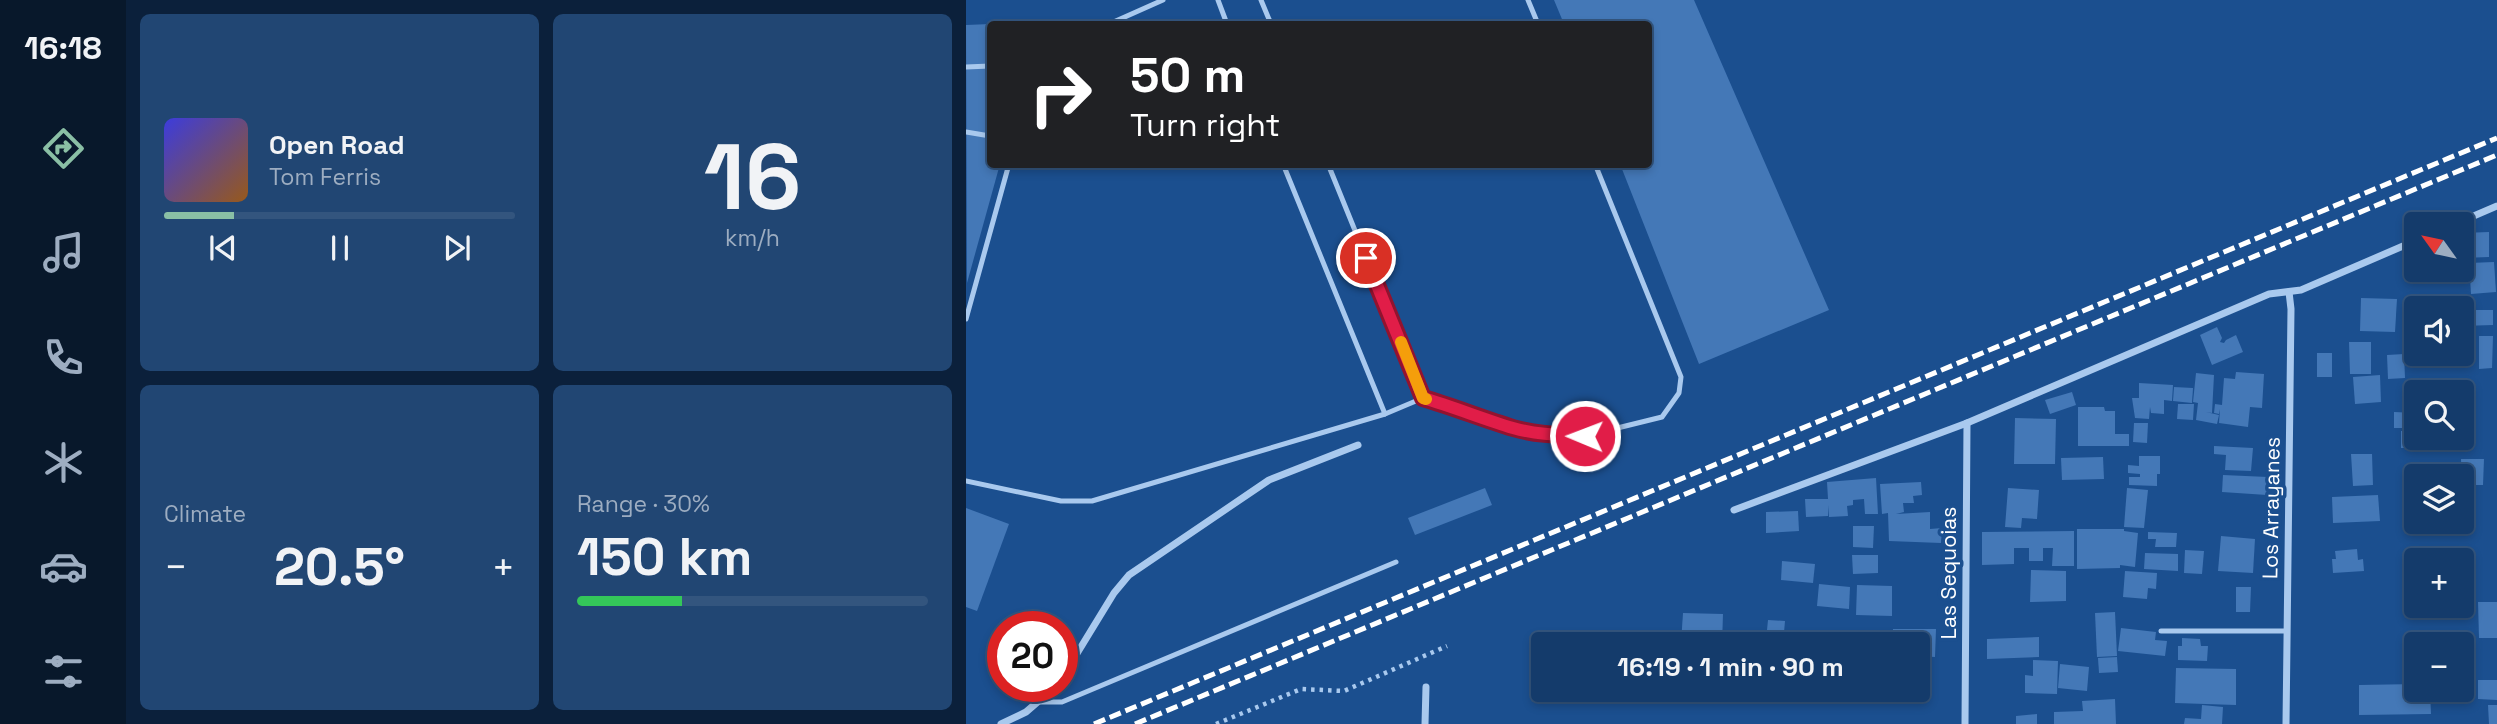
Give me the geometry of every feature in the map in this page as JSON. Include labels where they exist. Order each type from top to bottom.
[{"type":"street","points":[[2474,216],[2497,206]]},
{"type":"street","points":[[1734,510],[1967,423],[2269,294],[2301,290],[2404,246]]},
{"type":"street","name":"Los Arrayanes","points":[[2286,724],[2291,309],[2289,292]]},
{"type":"street","name":"Las Sequoias","points":[[1965,724],[1967,423]]},
{"type":"street","points":[[1078,652],[1114,593],[1129,575],[1269,480],[1358,445]]},
{"type":"street","points":[[1425,724],[1426,687]]},
{"type":"street","points":[[1001,724],[1026,712],[1038,702]]},
{"type":"lane","points":[[1116,21],[1163,0]]},
{"type":"lane","points":[[1218,0],[1226,21]]},
{"type":"lane","points":[[1261,0],[1270,21]]},
{"type":"lane","points":[[1528,0],[1537,21]]},
{"type":"lane","points":[[966,67],[987,66]]},
{"type":"lane","points":[[966,132],[987,135]]},
{"type":"lane","points":[[966,319],[1008,168]]},
{"type":"lane","points":[[1285,168],[1385,414]]},
{"type":"lane","points":[[1330,168],[1423,398]]},
{"type":"lane","points":[[966,481],[1061,501],[1092,501],[1385,414],[1423,398],[1515,429],[1551,435],[1585,436],[1662,416],[1679,393],[1681,377],[1597,168]]},
{"type":"lane","points":[[1078,695],[1396,562]]},
{"type":"lane","points":[[2161,631],[2287,631]]},
{"type":"path","points":[[1216,724],[1301,689],[1344,691],[1447,646]]},
{"type":"building","points":[[1554,0],[1694,0],[1829,310],[1699,364],[1622,168],[1652,168],[1652,21],[1563,21]]},
{"type":"building","points":[[987,24],[987,168],[999,168],[967,283],[966,25]]},
{"type":"building","points":[[2489,232],[2489,257],[2474,258],[2474,233]]},
{"type":"building","points":[[2494,262],[2496,292],[2471,294],[2474,263]]},
{"type":"building","points":[[2361,298],[2397,299],[2395,332],[2360,331]]},
{"type":"building","points":[[2474,310],[2493,310],[2493,325],[2474,326]]},
{"type":"building","points":[[2217,327],[2222,338],[2220,342],[2224,343],[2236,335],[2243,352],[2212,365],[2200,335]]},
{"type":"building","points":[[2479,336],[2493,336],[2492,368],[2479,369]]},
{"type":"building","points":[[2349,342],[2371,342],[2371,374],[2350,374]]},
{"type":"building","points":[[2317,353],[2332,353],[2332,377],[2317,377]]},
{"type":"building","points":[[2404,354],[2405,378],[2388,379],[2387,355]]},
{"type":"building","points":[[2236,372],[2264,374],[2262,408],[2250,407],[2248,427],[2219,423],[2220,409],[2219,414],[2214,413],[2215,404],[2222,405],[2224,378],[2235,379]]},
{"type":"building","points":[[2196,373],[2214,375],[2212,413],[2206,412],[2219,415],[2217,424],[2196,420],[2198,403],[2193,402]]},
{"type":"building","points":[[2380,375],[2381,402],[2355,404],[2353,377]]},
{"type":"building","points":[[2139,383],[2173,385],[2172,401],[2164,400],[2164,414],[2151,413],[2150,407],[2149,419],[2135,418],[2132,398],[2139,398]]},
{"type":"building","points":[[2174,387],[2193,388],[2192,403],[2173,401]]},
{"type":"building","points":[[2072,392],[2076,405],[2050,414],[2045,400]]},
{"type":"building","points":[[2178,404],[2194,404],[2193,420],[2177,419]]},
{"type":"building","points":[[2078,407],[2104,407],[2105,411],[2115,411],[2115,434],[2129,434],[2129,446],[2078,446]]},
{"type":"building","points":[[2394,412],[2404,412],[2404,428],[2394,428]]},
{"type":"building","points":[[2015,418],[2056,419],[2055,464],[2014,464]]},
{"type":"building","points":[[2134,423],[2148,423],[2147,443],[2133,442]]},
{"type":"building","points":[[2401,431],[2404,431],[2404,448],[2401,448]]},
{"type":"building","points":[[2214,446],[2253,448],[2251,471],[2225,470],[2226,455],[2214,454]]},
{"type":"building","points":[[2351,454],[2372,454],[2373,485],[2353,486]]},
{"type":"building","points":[[2139,456],[2160,456],[2157,486],[2129,485],[2129,477],[2140,477],[2140,474],[2128,473],[2128,465],[2139,466]]},
{"type":"building","points":[[2103,457],[2104,479],[2062,480],[2061,458]]},
{"type":"building","points":[[2461,459],[2484,459],[2483,485],[2474,485],[2474,464],[2461,464]]},
{"type":"building","points":[[2223,475],[2268,477],[2267,495],[2222,492]]},
{"type":"building","points":[[1876,478],[1878,514],[1865,514],[1864,499],[1853,500],[1853,505],[1847,506],[1848,516],[1829,517],[1828,505],[1828,516],[1806,517],[1805,499],[1828,499],[1827,482]]},
{"type":"building","points":[[1921,482],[1922,495],[1913,496],[1914,503],[1903,503],[1904,512],[1896,514],[1930,512],[1930,529],[1942,528],[1941,543],[1889,541],[1888,513],[1882,514],[1880,484]]},
{"type":"building","points":[[1485,488],[1492,505],[1415,535],[1408,518]]},
{"type":"building","points":[[2008,488],[2039,490],[2037,519],[2022,518],[2021,528],[2005,527]]},
{"type":"building","points":[[2127,488],[2148,490],[2144,528],[2124,527]]},
{"type":"building","points":[[2378,495],[2380,521],[2333,523],[2332,497]]},
{"type":"building","points":[[966,508],[1009,524],[977,611],[966,607]]},
{"type":"building","points":[[1798,511],[1799,531],[1766,533],[1766,512]]},
{"type":"building","points":[[1853,526],[1874,526],[1873,548],[1853,547]]},
{"type":"building","points":[[2077,529],[2124,529],[2138,533],[2135,567],[2120,565],[2120,568],[2077,569]]},
{"type":"building","points":[[2074,531],[2074,566],[2052,566],[2053,548],[2043,548],[2043,561],[2029,561],[2029,548],[2014,548],[2014,564],[1982,565],[1982,532]]},
{"type":"building","points":[[2148,532],[2177,533],[2176,547],[2155,547],[2156,539],[2148,539]]},
{"type":"building","points":[[2221,536],[2255,539],[2253,573],[2218,571]]},
{"type":"building","points":[[2357,549],[2358,560],[2363,559],[2364,571],[2333,573],[2332,559],[2336,559],[2335,551]]},
{"type":"building","points":[[2185,550],[2204,551],[2202,574],[2184,573]]},
{"type":"building","points":[[2145,553],[2178,554],[2178,571],[2144,569]]},
{"type":"building","points":[[1852,555],[1878,555],[1878,573],[1853,574]]},
{"type":"building","points":[[1782,561],[1815,564],[1813,583],[1781,580]]},
{"type":"building","points":[[2031,570],[2066,571],[2066,601],[2030,602]]},
{"type":"building","points":[[2125,571],[2157,573],[2156,589],[2148,588],[2147,599],[2123,597]]},
{"type":"building","points":[[1819,584],[1850,587],[1849,609],[1817,606]]},
{"type":"building","points":[[1857,585],[1892,586],[1892,616],[1856,615]]},
{"type":"building","points":[[2236,587],[2251,587],[2250,612],[2236,612]]},
{"type":"building","points":[[2478,602],[2497,602],[2497,638],[2479,638]]},
{"type":"building","points":[[2115,612],[2117,656],[2097,657],[2095,613]]},
{"type":"building","points":[[1683,613],[1723,614],[1722,632],[1682,632]]},
{"type":"building","points":[[1768,620],[1785,621],[1784,632],[1763,632],[1767,630]]},
{"type":"building","points":[[2121,628],[2156,632],[2155,640],[2167,641],[2165,656],[2118,651]]},
{"type":"building","points":[[1893,629],[1936,629],[1935,657],[1930,657],[1930,632],[1893,632]]},
{"type":"building","points":[[2039,637],[2039,657],[1987,659],[1987,639]]},
{"type":"building","points":[[2182,638],[2200,639],[2201,646],[2208,646],[2207,661],[2178,660],[2178,646],[2182,646]]},
{"type":"building","points":[[2117,657],[2118,672],[2099,673],[2098,658]]},
{"type":"building","points":[[2033,660],[2058,661],[2057,694],[2025,693],[2025,675],[2033,676]]},
{"type":"building","points":[[2060,664],[2089,667],[2087,691],[2058,688]]},
{"type":"building","points":[[2176,668],[2236,669],[2236,705],[2175,703]]},
{"type":"building","points":[[2478,680],[2497,680],[2497,700],[2478,699]]},
{"type":"building","points":[[2404,684],[2404,702],[2430,702],[2431,714],[2359,715],[2359,685]]},
{"type":"building","points":[[2115,699],[2116,724],[2054,724],[2054,712],[2083,711],[2082,701]]},
{"type":"building","points":[[2202,705],[2223,707],[2222,724],[2184,724],[2185,718],[2201,719]]},
{"type":"building","points":[[2488,705],[2497,705],[2497,724],[2489,724]]},
{"type":"building","points":[[2037,714],[2037,724],[2016,724],[2016,716]]},
{"type":"railway","points":[[1094,724],[2497,138]]},
{"type":"railway","points":[[1135,724],[2497,155]]},
{"type":"slow traffic","points":[[1401,342],[1423,398],[1426,399]]},
{"type":"route","points":[[1366,258],[1423,398],[1515,429],[1551,435],[1585,436]]}]
